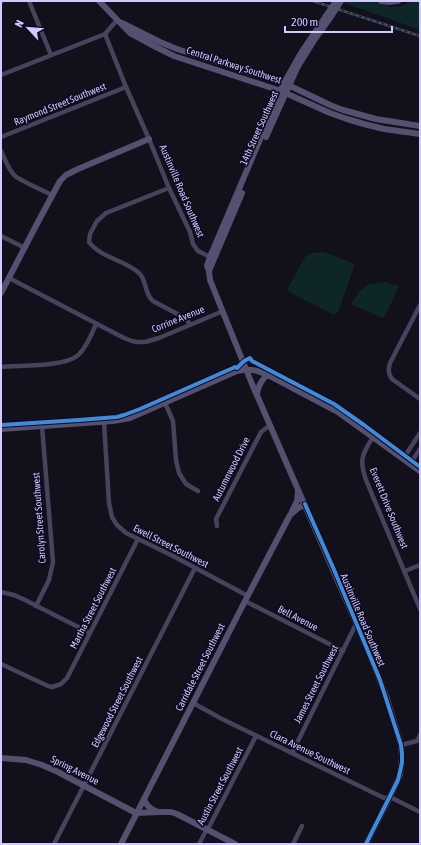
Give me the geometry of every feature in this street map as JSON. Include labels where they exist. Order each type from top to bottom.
[{"type":"street","points":[[29,1],[51,55]]},
{"type":"street","name":"Central Parkway Southwest","points":[[99,1],[130,33],[169,54],[283,92],[347,119],[364,124],[420,134]]},
{"type":"street","name":"14th Street Southwest","points":[[328,17],[336,1]]},
{"type":"street","name":"14th Street Southwest","points":[[210,257],[301,53],[342,1]]},
{"type":"street","points":[[381,1],[398,1]]},
{"type":"street","points":[[1,75],[105,34],[117,20]]},
{"type":"street","name":"Central Parkway Southwest","points":[[117,20],[177,49],[287,84],[343,110],[376,119],[420,126]]},
{"type":"street","name":"Austinville Road Southwest","points":[[105,34],[169,188],[190,232],[193,244],[198,251],[210,257],[207,266],[210,280],[270,425],[380,680],[401,745],[402,767],[398,780],[366,844]]},
{"type":"street","name":"Raymond Street Southwest","points":[[1,137],[126,87]]},
{"type":"street","name":"14th Street Southwest","points":[[209,271],[283,92]]},
{"type":"street","points":[[1,293],[60,181],[66,175],[78,169],[149,139]]},
{"type":"street","points":[[1,151],[14,175],[52,195]]},
{"type":"street","points":[[169,188],[106,213],[97,221],[90,234],[89,242],[94,249],[129,266],[140,274],[149,298],[185,318],[190,324]]},
{"type":"street","points":[[1,236],[25,248]]},
{"type":"street","name":"Corrine Avenue","points":[[8,278],[96,324],[137,342],[145,342],[159,338],[223,311]]},
{"type":"street","points":[[420,305],[390,363],[388,372],[392,379],[420,400]]},
{"type":"street","points":[[1,367],[59,363],[78,356],[86,346],[96,324]]},
{"type":"street","points":[[1,429],[104,422],[130,418],[237,370],[247,369],[270,376],[338,412],[420,471]]},
{"type":"street","points":[[257,394],[262,380],[266,376],[270,376]]},
{"type":"street","points":[[165,403],[173,421],[176,460],[179,473],[186,484],[198,490]]},
{"type":"street","name":"Ewell Street Southwest","points":[[104,422],[109,503],[112,517],[117,525],[123,531],[195,568],[246,598]]},
{"type":"street","name":"Autumnwood Drive","points":[[217,526],[216,519],[261,432],[270,425]]},
{"type":"street","name":"Carolyn Street Southwest","points":[[36,606],[49,580],[53,562],[42,426]]},
{"type":"street","points":[[403,459],[420,433]]},
{"type":"street","name":"Everett Drive Southwest","points":[[373,437],[363,455],[362,468],[420,609]]},
{"type":"street","points":[[410,464],[420,449]]},
{"type":"street","points":[[290,515],[297,501],[298,490]]},
{"type":"street","name":"Carridale Street Southwest","points":[[121,844],[246,598],[290,515],[305,504]]},
{"type":"street","points":[[290,515],[300,510],[308,512]]},
{"type":"street","name":"Martha Street Southwest","points":[[1,664],[44,685],[52,686],[61,684],[67,678],[138,539]]},
{"type":"street","points":[[405,571],[420,565]]},
{"type":"street","name":"Edgewood Street Southwest","points":[[54,844],[195,568]]},
{"type":"street","points":[[1,592],[14,595],[90,633]]},
{"type":"street","name":"Bell Avenue","points":[[246,598],[343,651]]},
{"type":"street","name":"James Street Southwest","points":[[292,753],[356,624]]},
{"type":"street","name":"Clara Avenue Southwest","points":[[193,703],[256,736],[384,798],[390,797],[420,812]]},
{"type":"street","points":[[401,745],[418,741],[420,735]]},
{"type":"street","name":"Austin Street Southwest","points":[[199,844],[256,736]]},
{"type":"street","name":"Spring Avenue","points":[[1,758],[26,760],[42,764],[136,813]]},
{"type":"street","points":[[144,799],[145,803],[150,808],[159,812]]},
{"type":"street","points":[[136,813],[171,812],[235,844]]},
{"type":"street","points":[[293,844],[302,826]]},
{"type":"green space","points":[[346,1],[373,1],[391,7],[402,6],[412,1],[420,1],[420,30],[344,3]]},
{"type":"green space","points":[[324,252],[355,264],[338,312],[334,315],[289,292],[288,288],[305,257],[313,253]]},
{"type":"green space","points":[[385,282],[399,286],[385,316],[382,318],[351,304],[359,292],[369,284]]},
{"type":"railway","points":[[313,1],[420,36]]},
{"type":"cycle path","points":[[1,425],[117,417],[140,409],[235,367],[237,368],[244,361],[250,358],[252,361],[334,404],[420,467]]},
{"type":"cycle path","points":[[305,504],[380,680],[401,745],[402,763],[398,780],[366,844]]}]
